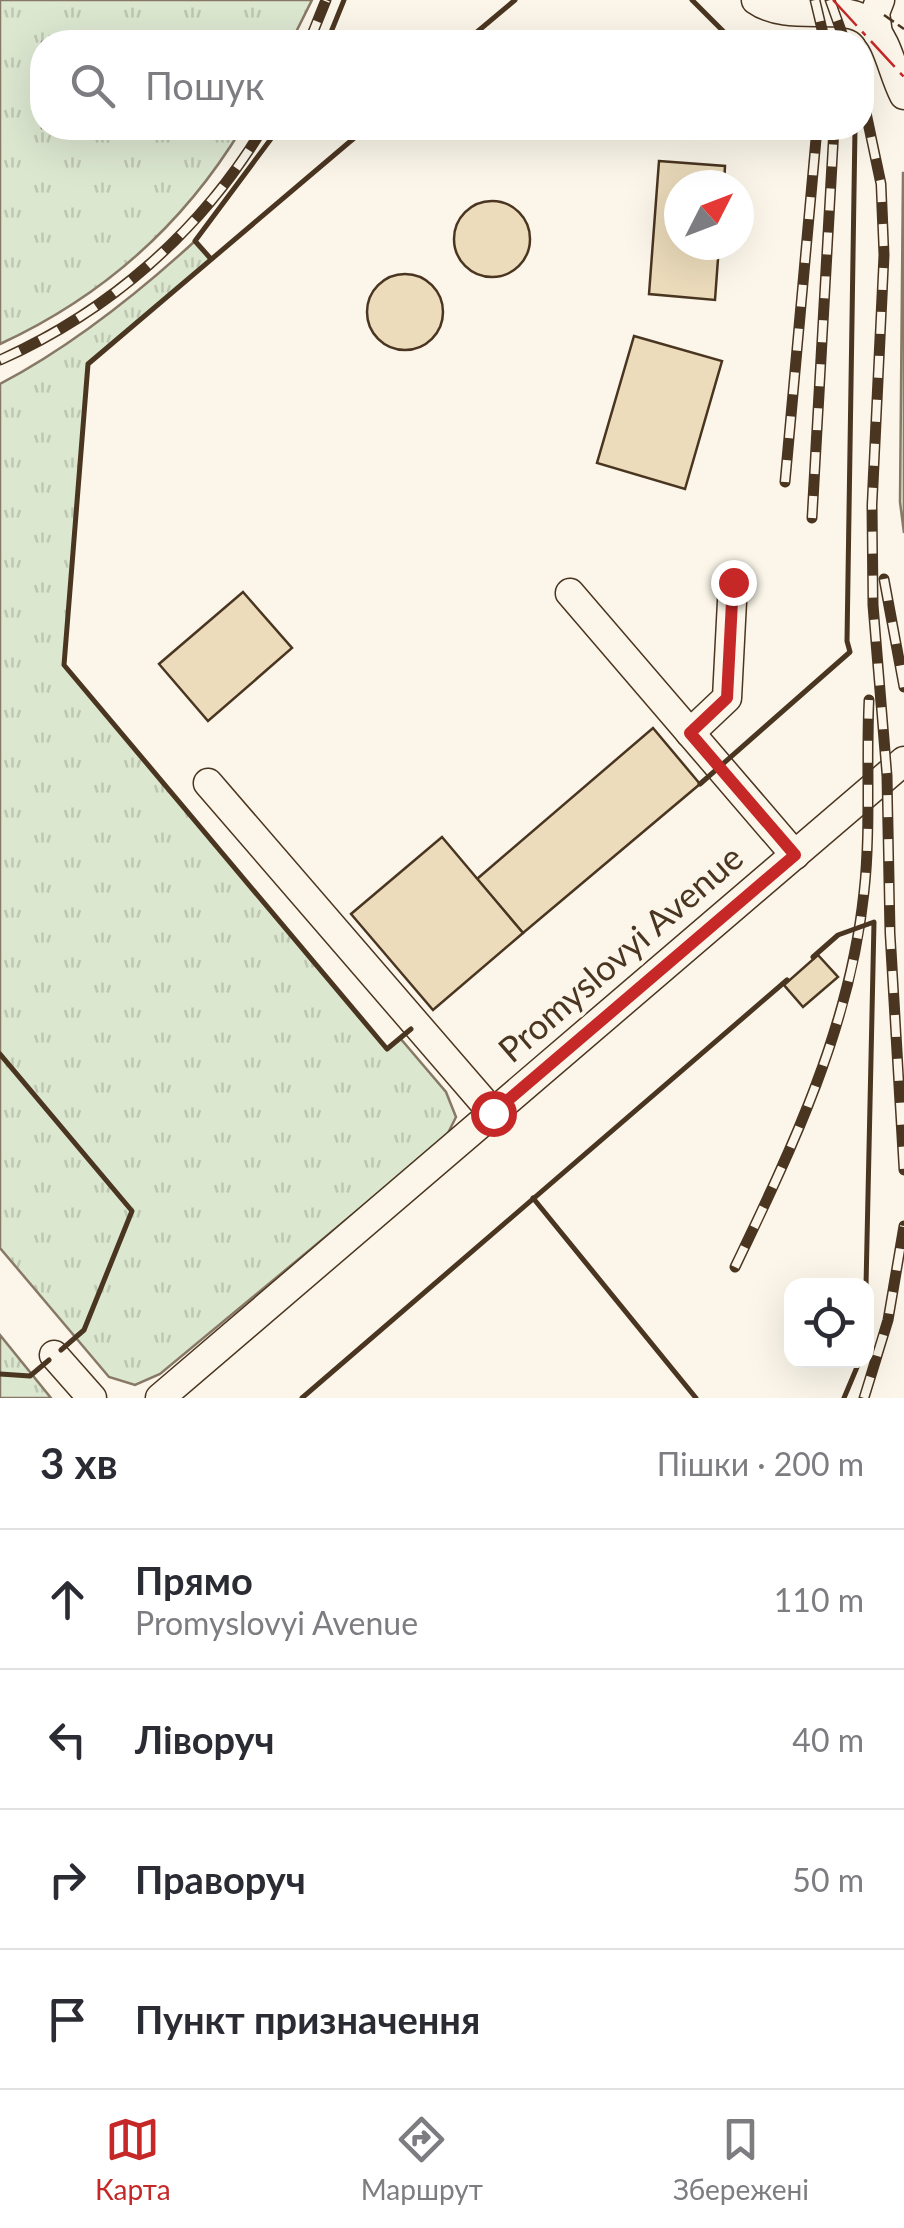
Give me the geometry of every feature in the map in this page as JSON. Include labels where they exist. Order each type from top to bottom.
[{"type":"street","points":[[756,0],[782,12],[852,14],[867,20],[878,34]]},
{"type":"street","points":[[880,0],[875,14],[878,34],[904,95]]},
{"type":"street","points":[[690,733],[727,698],[733,582]]},
{"type":"street","points":[[570,592],[795,855]]},
{"type":"street","name":"Promyslovyi Avenue","points":[[160,1398],[904,761]]},
{"type":"street","points":[[208,783],[493,1113]]},
{"type":"street","points":[[54,1355],[92,1398]]},
{"type":"green space","points":[[0,0],[312,0],[297,30],[30,30],[30,140],[234,140],[194,196],[137,254],[73,304],[0,344]]},
{"type":"green space","points":[[904,173],[904,533],[900,502]]},
{"type":"green space","points":[[195,241],[211,259],[88,364],[64,665],[387,1049],[400,1038],[446,1092],[456,1117],[446,1137],[160,1374],[135,1385],[109,1377],[0,1248],[0,384],[102,319]]},
{"type":"green space","points":[[0,1335],[51,1398],[0,1398]]},
{"type":"building","points":[[659,161],[725,166],[725,170],[664,170],[664,260],[718,260],[715,300],[649,294]]},
{"type":"building","points":[[492,201],[519,212],[530,239],[519,266],[492,277],[465,266],[454,239],[465,212]]},
{"type":"building","points":[[405,274],[432,285],[443,312],[432,339],[405,350],[378,339],[367,312],[378,285]]},
{"type":"building","points":[[634,336],[722,361],[685,489],[597,463]]},
{"type":"building","points":[[243,592],[292,648],[208,721],[159,664]]},
{"type":"building","points":[[653,728],[700,784],[523,933],[477,879]]},
{"type":"building","points":[[442,837],[523,933],[433,1010],[351,914]]},
{"type":"building","points":[[818,955],[838,977],[803,1007],[784,985]]},
{"type":"railway","points":[[314,30],[326,0]]},
{"type":"railway","points":[[815,0],[822,30]]},
{"type":"railway","points":[[830,0],[841,30]]},
{"type":"railway","points":[[0,360],[79,318],[150,264],[211,201],[255,140]]},
{"type":"railway","points":[[785,482],[816,140]]},
{"type":"railway","points":[[812,518],[833,140]]},
{"type":"railway","points":[[872,140],[881,184],[884,255],[872,505],[873,605],[887,776],[890,933],[904,1170]]},
{"type":"railway","points":[[884,579],[904,687]]},
{"type":"railway","points":[[735,1267],[798,1131],[846,991],[866,869],[869,700]]},
{"type":"railway","points":[[864,1398],[888,1320],[904,1226]]},
{"type":"fence","points":[[884,15],[904,29]]},
{"type":"wall","points":[[332,30],[344,0]]},
{"type":"wall","points":[[479,30],[515,0]]},
{"type":"wall","points":[[692,0],[722,30]]},
{"type":"wall","points":[[211,259],[195,241],[270,140]]},
{"type":"wall","points":[[352,140],[88,364],[64,665],[387,1049],[411,1029]]},
{"type":"wall","points":[[700,784],[850,652],[847,641],[855,140]]},
{"type":"wall","points":[[813,957],[838,935],[874,922],[866,1278]]},
{"type":"wall","points":[[302,1398],[787,980]]},
{"type":"wall","points":[[0,1054],[132,1211],[84,1330],[61,1350]]},
{"type":"wall","points":[[533,1198],[696,1398]]},
{"type":"wall","points":[[0,1374],[30,1376],[49,1360]]},
{"type":"wall","points":[[844,1398],[857,1368]]},
{"type":"power","points":[[833,0],[861,30]]},
{"type":"power","points":[[874,44],[904,77]]},
{"type":"route","points":[[493,1113],[795,855],[690,733],[727,698],[733,582]]}]
